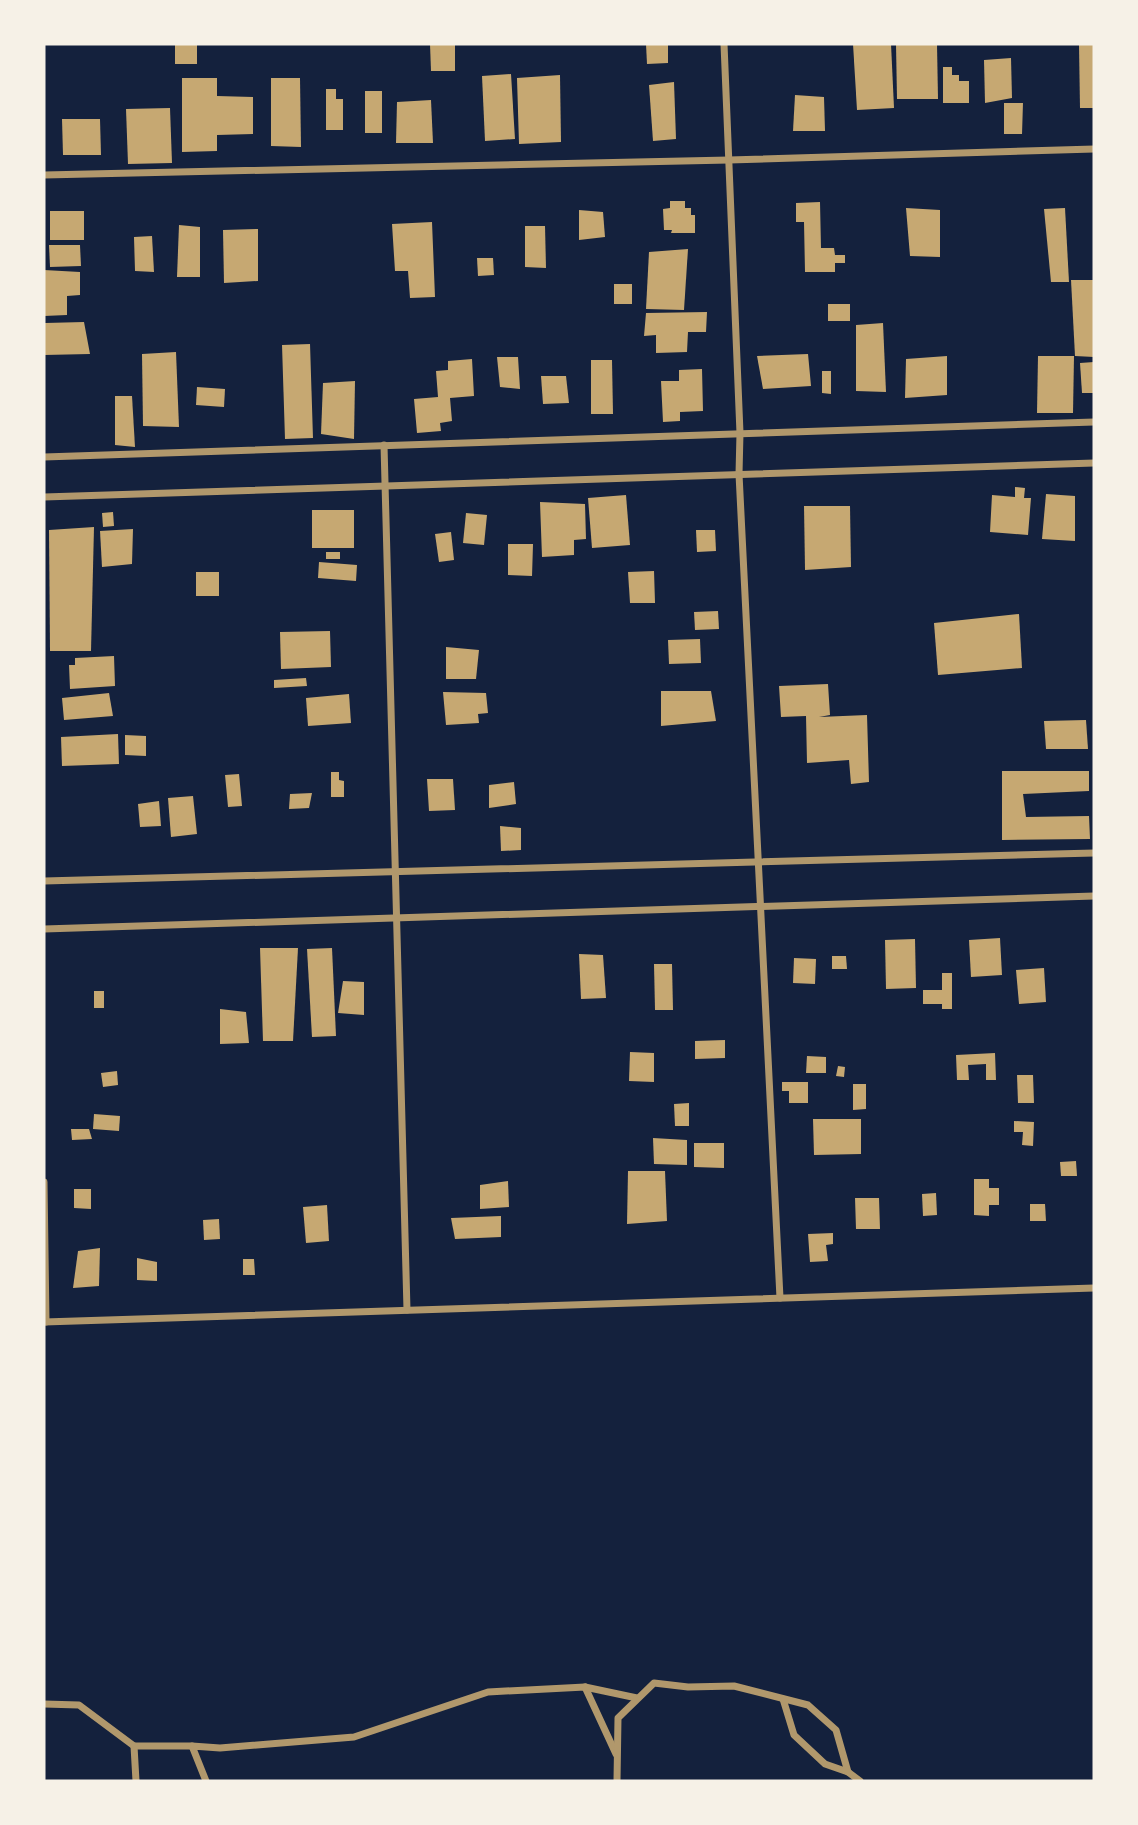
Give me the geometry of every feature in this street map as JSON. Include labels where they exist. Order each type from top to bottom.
[{"type":"street","points":[[724,44],[740,433],[739,474],[780,1298]]},
{"type":"street","points":[[44,175],[1094,149]]},
{"type":"street","points":[[44,457],[1094,422]]},
{"type":"street","points":[[384,445],[407,1310]]},
{"type":"street","points":[[44,497],[1094,463]]},
{"type":"street","points":[[44,881],[1094,853]]},
{"type":"street","points":[[44,929],[1094,896]]},
{"type":"street","points":[[44,1182],[45,1322],[1094,1287]]},
{"type":"street","points":[[617,1781],[618,1718],[654,1683],[688,1688],[734,1686],[808,1705],[836,1730],[848,1772]]},
{"type":"street","points":[[44,1704],[79,1705],[134,1746],[220,1748],[354,1737],[488,1692],[585,1687],[637,1698]]},
{"type":"street","points":[[585,1687],[618,1758]]},
{"type":"street","points":[[783,1699],[794,1735],[825,1764],[848,1772],[860,1781]]},
{"type":"street","points":[[134,1746],[136,1781]]},
{"type":"street","points":[[192,1746],[206,1781]]},
{"type":"building","points":[[175,44],[197,44],[197,64],[175,64]]},
{"type":"building","points":[[430,44],[455,44],[455,71],[431,71]]},
{"type":"building","points":[[646,44],[668,44],[668,63],[647,64]]},
{"type":"building","points":[[853,44],[891,44],[894,108],[857,110]]},
{"type":"building","points":[[896,44],[937,44],[938,99],[897,99]]},
{"type":"building","points":[[1079,45],[1094,45],[1094,108],[1080,108]]},
{"type":"building","points":[[1011,58],[1012,98],[985,103],[984,60]]},
{"type":"building","points":[[943,67],[952,67],[952,75],[959,75],[959,81],[969,81],[969,103],[943,103]]},
{"type":"building","points":[[511,74],[515,139],[485,141],[482,76]]},
{"type":"building","points":[[560,75],[561,142],[519,144],[517,78]]},
{"type":"building","points":[[182,78],[217,78],[217,96],[253,97],[253,134],[217,135],[217,151],[182,152]]},
{"type":"building","points":[[271,78],[300,78],[301,147],[271,146]]},
{"type":"building","points":[[674,82],[676,139],[653,141],[649,85]]},
{"type":"building","points":[[326,89],[336,89],[336,99],[343,99],[343,130],[326,130]]},
{"type":"building","points":[[365,91],[382,91],[382,133],[365,133]]},
{"type":"building","points":[[795,95],[824,97],[825,131],[793,131]]},
{"type":"building","points":[[431,100],[433,143],[396,143],[397,102]]},
{"type":"building","points":[[1004,103],[1023,103],[1022,134],[1004,134]]},
{"type":"building","points":[[170,108],[172,163],[128,164],[126,109]]},
{"type":"building","points":[[62,119],[100,119],[101,155],[63,155]]},
{"type":"building","points":[[670,201],[685,201],[685,208],[691,208],[691,215],[695,215],[695,233],[671,233],[672,230],[664,230],[663,209],[670,208]]},
{"type":"building","points":[[820,202],[821,248],[834,248],[835,255],[845,255],[845,263],[835,263],[835,272],[805,272],[804,222],[796,222],[796,203]]},
{"type":"building","points":[[906,208],[940,210],[940,257],[910,256]]},
{"type":"building","points":[[1065,208],[1069,282],[1051,282],[1044,209]]},
{"type":"building","points":[[579,210],[603,212],[605,237],[579,240]]},
{"type":"building","points":[[50,211],[84,211],[84,240],[50,240]]},
{"type":"building","points":[[432,222],[435,297],[410,298],[408,271],[395,271],[392,224]]},
{"type":"building","points":[[179,225],[200,227],[200,277],[177,277]]},
{"type":"building","points":[[525,226],[545,226],[546,268],[525,267]]},
{"type":"building","points":[[258,229],[258,281],[224,283],[223,230]]},
{"type":"building","points":[[152,236],[154,272],[135,271],[134,237]]},
{"type":"building","points":[[49,245],[80,245],[81,266],[50,267]]},
{"type":"building","points":[[688,249],[684,310],[646,309],[649,252]]},
{"type":"building","points":[[477,258],[493,258],[494,275],[478,276]]},
{"type":"building","points":[[44,270],[80,272],[80,295],[67,296],[67,315],[44,316]]},
{"type":"building","points":[[1071,280],[1094,280],[1094,357],[1075,356]]},
{"type":"building","points":[[614,284],[632,284],[632,304],[614,304]]},
{"type":"building","points":[[828,304],[850,304],[850,321],[828,321]]},
{"type":"building","points":[[707,312],[706,332],[688,332],[687,352],[656,353],[656,335],[644,336],[646,313]]},
{"type":"building","points":[[84,322],[90,354],[44,355],[45,323]]},
{"type":"building","points":[[883,323],[886,392],[856,391],[856,325]]},
{"type":"building","points":[[310,344],[313,438],[285,439],[282,345]]},
{"type":"building","points":[[176,352],[179,427],[143,426],[142,354]]},
{"type":"building","points":[[808,354],[811,386],[763,389],[757,356]]},
{"type":"building","points":[[947,356],[947,395],[905,398],[906,359]]},
{"type":"building","points":[[1038,356],[1074,356],[1073,413],[1037,413]]},
{"type":"building","points":[[497,357],[518,357],[520,389],[500,387]]},
{"type":"building","points":[[472,359],[474,396],[450,398],[452,421],[440,423],[441,431],[417,433],[414,399],[438,397],[436,371],[448,370],[448,361]]},
{"type":"building","points":[[591,360],[612,360],[613,414],[591,414]]},
{"type":"building","points":[[1094,362],[1094,393],[1082,393],[1080,363]]},
{"type":"building","points":[[702,369],[703,411],[680,412],[680,421],[663,422],[661,381],[679,381],[679,370]]},
{"type":"building","points":[[822,371],[831,371],[831,394],[822,393]]},
{"type":"building","points":[[541,376],[566,376],[569,403],[543,404]]},
{"type":"building","points":[[355,381],[354,439],[321,434],[323,383]]},
{"type":"building","points":[[197,387],[225,389],[224,407],[196,405]]},
{"type":"building","points":[[115,396],[132,396],[135,447],[115,445]]},
{"type":"building","points":[[1015,487],[1025,488],[1024,498],[1031,498],[1028,535],[990,532],[992,495],[1015,497]]},
{"type":"building","points":[[1046,494],[1075,496],[1075,541],[1042,539]]},
{"type":"building","points":[[626,495],[630,545],[592,548],[588,498]]},
{"type":"building","points":[[540,502],[585,504],[586,539],[574,540],[574,555],[542,557]]},
{"type":"building","points":[[804,506],[850,506],[851,567],[805,570]]},
{"type":"building","points":[[312,510],[354,510],[354,548],[312,548]]},
{"type":"building","points":[[113,512],[114,526],[103,527],[102,513]]},
{"type":"building","points":[[466,513],[487,515],[484,545],[463,543]]},
{"type":"building","points":[[94,527],[91,651],[50,651],[49,530]]},
{"type":"building","points":[[133,529],[132,564],[102,567],[100,531]]},
{"type":"building","points":[[696,530],[715,530],[716,551],[697,552]]},
{"type":"building","points":[[451,532],[454,560],[439,562],[435,534]]},
{"type":"building","points":[[508,544],[533,544],[532,576],[508,575]]},
{"type":"building","points":[[326,552],[340,552],[340,559],[326,559]]},
{"type":"building","points":[[319,562],[357,565],[356,581],[318,578]]},
{"type":"building","points":[[654,571],[655,603],[630,603],[628,572]]},
{"type":"building","points":[[196,572],[219,572],[219,596],[196,596]]},
{"type":"building","points":[[718,611],[719,629],[695,630],[694,612]]},
{"type":"building","points":[[1019,614],[1022,668],[938,675],[934,623]]},
{"type":"building","points":[[330,631],[331,667],[281,669],[280,632]]},
{"type":"building","points":[[700,639],[701,663],[669,664],[668,640]]},
{"type":"building","points":[[446,647],[479,650],[476,679],[446,679]]},
{"type":"building","points":[[114,656],[115,686],[70,689],[69,665],[75,665],[75,658]]},
{"type":"building","points":[[306,678],[307,686],[274,688],[274,680]]},
{"type":"building","points":[[828,684],[830,715],[819,717],[867,715],[869,782],[851,784],[849,760],[807,763],[806,716],[781,717],[779,686]]},
{"type":"building","points":[[661,691],[711,691],[716,721],[661,726]]},
{"type":"building","points":[[443,692],[486,693],[488,713],[478,714],[479,723],[446,725]]},
{"type":"building","points":[[109,693],[113,716],[64,720],[62,698]]},
{"type":"building","points":[[349,694],[351,723],[308,726],[306,698]]},
{"type":"building","points":[[1086,720],[1088,749],[1046,749],[1044,721]]},
{"type":"building","points":[[118,734],[119,764],[62,766],[61,737]]},
{"type":"building","points":[[125,735],[146,736],[146,756],[125,755]]},
{"type":"building","points":[[1002,771],[1089,771],[1089,791],[1023,794],[1026,817],[1089,816],[1090,839],[1002,840]]},
{"type":"building","points":[[331,772],[339,772],[339,780],[344,781],[344,797],[331,797]]},
{"type":"building","points":[[239,774],[242,806],[228,807],[225,775]]},
{"type":"building","points":[[427,779],[453,779],[455,810],[429,811]]},
{"type":"building","points":[[514,782],[516,804],[489,808],[489,785]]},
{"type":"building","points":[[312,793],[309,808],[289,809],[290,794]]},
{"type":"building","points":[[193,796],[197,834],[171,837],[168,798]]},
{"type":"building","points":[[159,801],[161,826],[140,827],[138,804]]},
{"type":"building","points":[[500,826],[521,828],[521,850],[501,851]]},
{"type":"building","points":[[1000,938],[1002,975],[971,977],[969,940]]},
{"type":"building","points":[[915,939],[916,988],[886,989],[885,940]]},
{"type":"building","points":[[260,948],[298,948],[293,1041],[263,1041]]},
{"type":"building","points":[[332,948],[336,1036],[312,1037],[307,949]]},
{"type":"building","points":[[579,954],[603,955],[606,998],[581,999]]},
{"type":"building","points":[[832,956],[846,956],[847,969],[832,969]]},
{"type":"building","points":[[794,958],[816,959],[815,984],[793,983]]},
{"type":"building","points":[[654,964],[672,964],[673,1010],[655,1010]]},
{"type":"building","points":[[1044,968],[1046,1002],[1019,1004],[1016,970]]},
{"type":"building","points":[[942,973],[952,973],[952,1009],[942,1009],[942,1004],[923,1004],[923,990],[942,990]]},
{"type":"building","points":[[343,981],[364,982],[364,1015],[338,1013]]},
{"type":"building","points":[[94,991],[104,991],[104,1008],[94,1008]]},
{"type":"building","points":[[220,1009],[246,1012],[249,1043],[220,1044]]},
{"type":"building","points":[[725,1040],[725,1058],[695,1059],[695,1041]]},
{"type":"building","points":[[630,1052],[654,1053],[654,1082],[629,1081]]},
{"type":"building","points":[[995,1053],[996,1080],[986,1080],[986,1064],[968,1065],[969,1080],[957,1080],[956,1055]]},
{"type":"building","points":[[807,1056],[826,1057],[826,1073],[806,1073]]},
{"type":"building","points":[[838,1066],[845,1067],[844,1077],[836,1076]]},
{"type":"building","points":[[117,1071],[118,1085],[103,1087],[101,1073]]},
{"type":"building","points":[[1017,1075],[1033,1075],[1034,1103],[1018,1103]]},
{"type":"building","points":[[782,1082],[808,1082],[808,1103],[789,1103],[789,1091],[782,1091]]},
{"type":"building","points":[[853,1084],[866,1084],[866,1109],[853,1110]]},
{"type":"building","points":[[689,1103],[689,1126],[675,1126],[674,1104]]},
{"type":"building","points":[[94,1114],[120,1116],[119,1131],[93,1129]]},
{"type":"building","points":[[813,1119],[861,1119],[861,1154],[814,1155]]},
{"type":"building","points":[[1014,1121],[1034,1122],[1033,1146],[1022,1145],[1023,1132],[1014,1132]]},
{"type":"building","points":[[71,1129],[89,1129],[92,1139],[72,1140]]},
{"type":"building","points":[[653,1138],[687,1140],[687,1165],[654,1164]]},
{"type":"building","points":[[694,1143],[724,1143],[724,1168],[694,1167]]},
{"type":"building","points":[[1076,1161],[1077,1176],[1061,1176],[1060,1162]]},
{"type":"building","points":[[628,1171],[665,1171],[667,1221],[627,1224]]},
{"type":"building","points":[[974,1179],[989,1179],[989,1188],[999,1188],[999,1205],[989,1205],[989,1216],[974,1215]]},
{"type":"building","points":[[508,1181],[509,1207],[480,1209],[480,1185]]},
{"type":"building","points":[[74,1189],[91,1189],[91,1209],[74,1208]]},
{"type":"building","points":[[936,1193],[937,1215],[923,1216],[922,1194]]},
{"type":"building","points":[[855,1198],[879,1198],[880,1229],[856,1229]]},
{"type":"building","points":[[1030,1204],[1045,1204],[1046,1221],[1030,1221]]},
{"type":"building","points":[[327,1205],[329,1241],[306,1243],[303,1207]]},
{"type":"building","points":[[501,1216],[501,1237],[455,1239],[451,1218]]},
{"type":"building","points":[[219,1219],[220,1239],[204,1240],[203,1220]]},
{"type":"building","points":[[833,1233],[833,1244],[826,1245],[828,1261],[810,1262],[808,1234]]},
{"type":"building","points":[[100,1248],[99,1286],[73,1288],[78,1251]]},
{"type":"building","points":[[137,1258],[157,1262],[157,1281],[137,1280]]},
{"type":"building","points":[[243,1259],[254,1259],[255,1275],[243,1275]]}]
